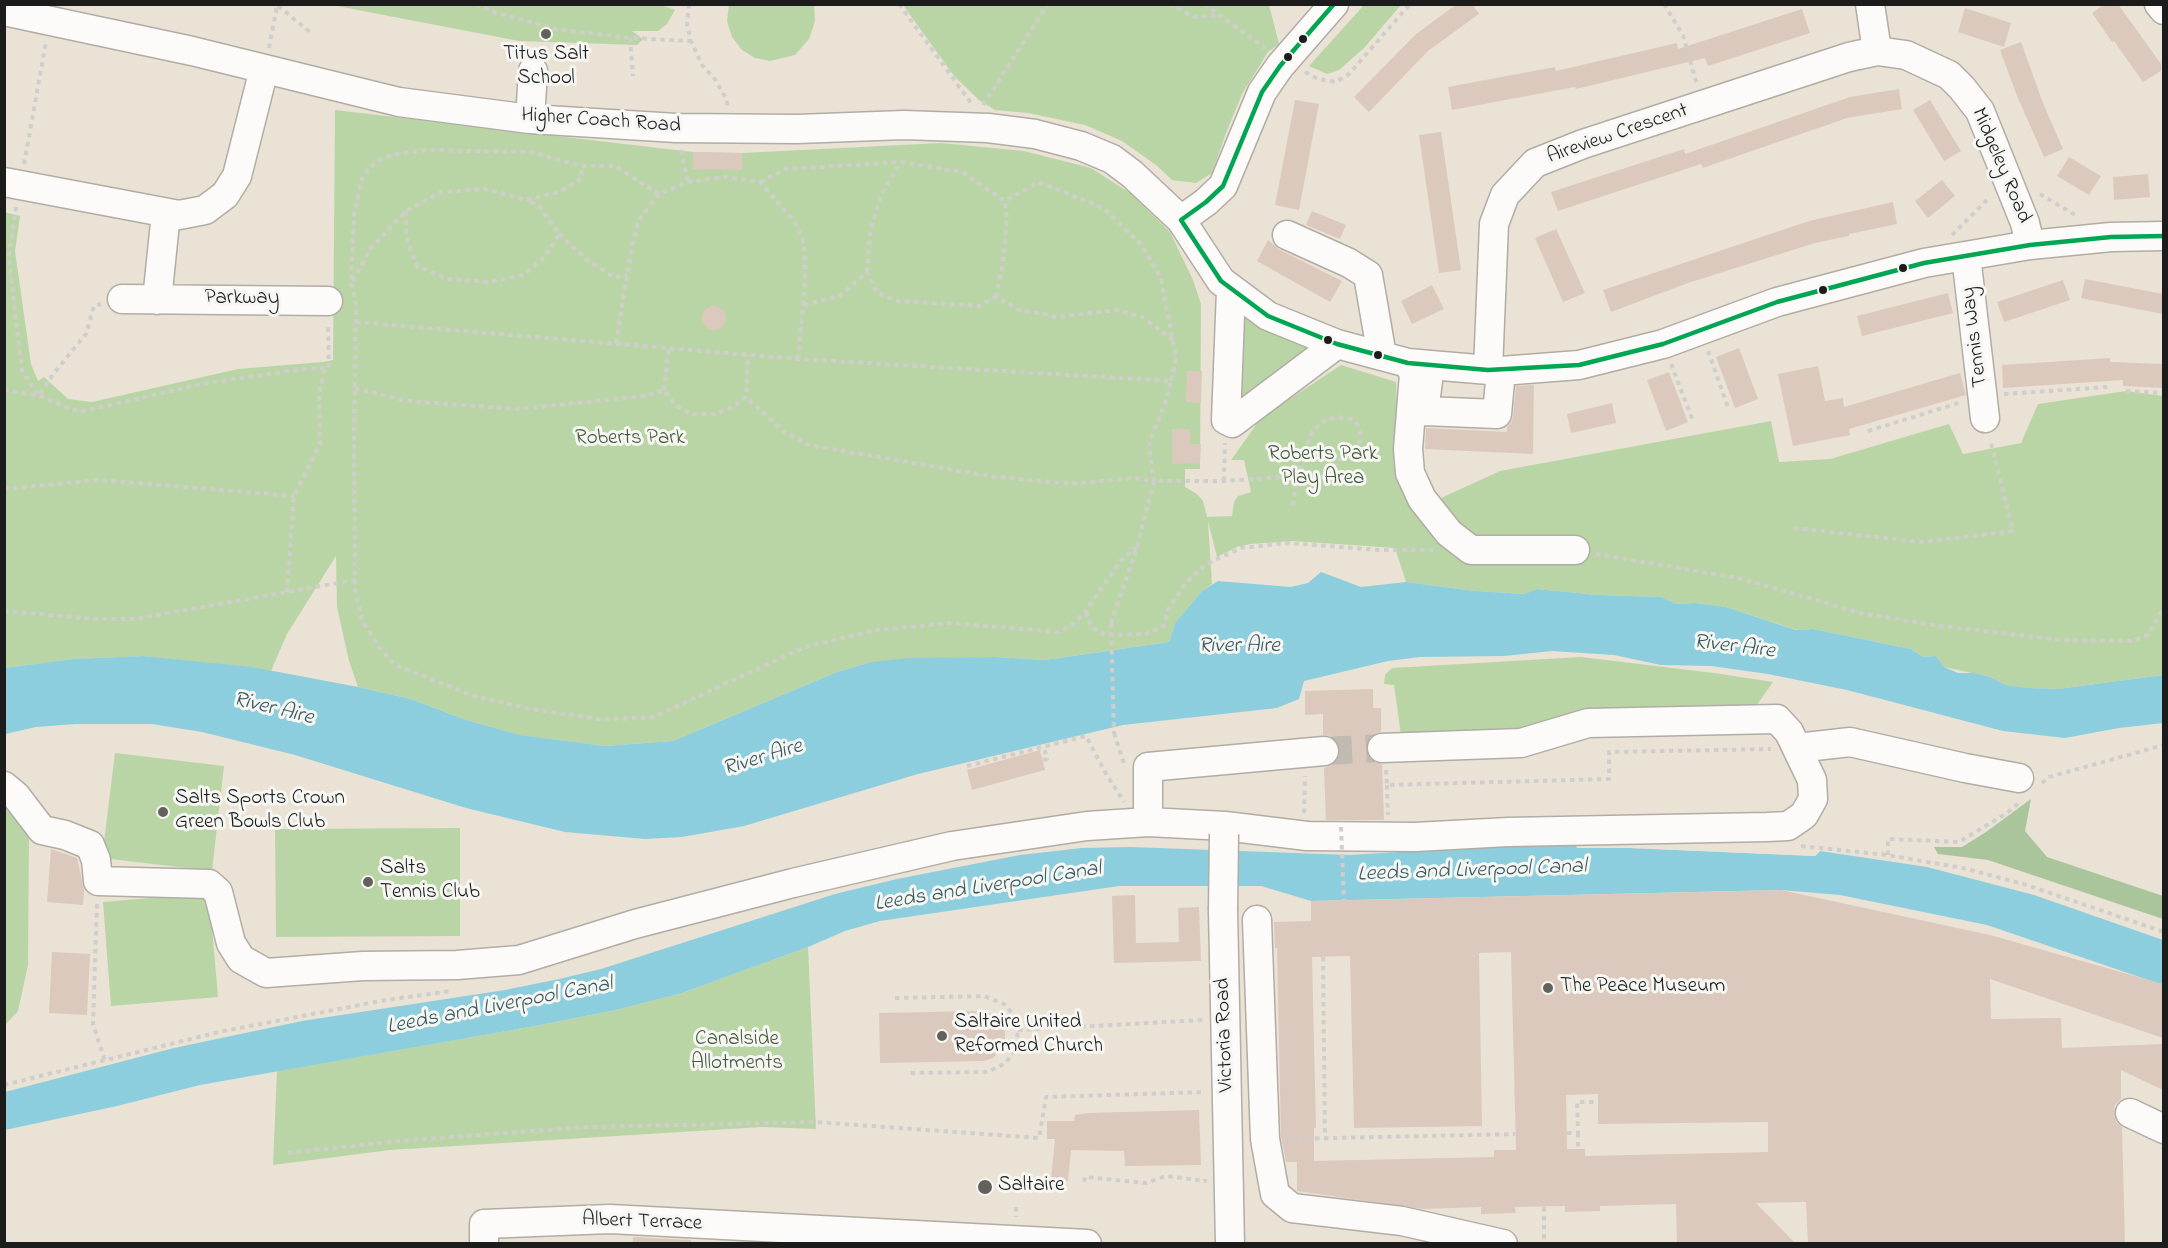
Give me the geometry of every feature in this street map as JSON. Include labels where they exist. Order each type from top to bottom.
[{"type":"street","points":[[1181,220],[1223,186],[1262,92],[1284,61],[1334,4]]},
{"type":"street","points":[[1870,4],[1877,51]]},
{"type":"street","points":[[2159,4],[2163,10]]},
{"type":"street","name":"Higher Coach Road","points":[[4,11],[50,19],[399,102],[530,119],[726,129],[797,129],[983,121],[1081,146],[1112,159],[1157,196],[1181,220],[1221,281],[1268,316],[1337,344],[1407,361],[1494,371],[1579,365],[1663,344],[1777,302],[1924,263],[2030,245],[2111,237],[2163,236]]},
{"type":"street","name":"Aireview Crescent","points":[[1407,361],[1424,411],[1497,414],[1494,371],[1494,224],[1505,195],[1535,163],[1583,144],[1849,57],[1877,51]]},
{"type":"street","name":"Midgeley Road","points":[[1877,51],[1906,55],[1928,64],[1949,75],[1973,100],[1989,130],[2025,224],[2030,245]]},
{"type":"street","points":[[12,184],[166,213],[192,214],[205,210],[216,203],[232,186],[237,176],[264,69]]},
{"type":"street","points":[[530,119],[533,70]]},
{"type":"street","points":[[157,300],[166,213]]},
{"type":"street","points":[[1287,235],[1349,263],[1368,275],[1414,374],[1408,449],[1410,473],[1422,500],[1449,533],[1471,550],[1575,550]]},
{"type":"street","name":"Tennis Way","points":[[1966,256],[1985,418]]},
{"type":"street","points":[[1231,290],[1226,420],[1232,423],[1337,344]]},
{"type":"street","name":"Parkway","points":[[122,299],[328,301]]},
{"type":"street","points":[[4,786],[16,796],[42,830],[65,835],[90,845],[96,860],[98,881],[209,884],[218,892],[231,943],[242,959],[266,974],[363,966],[457,965],[519,960],[635,924],[793,883],[952,846],[1087,826],[1148,822],[1307,836],[1415,837],[1508,832],[1788,826],[1804,815],[1813,799],[1812,780],[1789,732],[1777,718],[1588,723],[1521,743],[1384,748]]},
{"type":"street","points":[[1797,748],[1850,742],[2019,778]]},
{"type":"street","points":[[1148,822],[1148,767],[1324,751]]},
{"type":"street","name":"Victoria Road","points":[[1225,830],[1223,910],[1228,1092],[1218,1178],[1230,1244]]},
{"type":"street","points":[[1257,920],[1265,1139],[1275,1194],[1292,1208],[1402,1221],[1503,1244]]},
{"type":"street","points":[[1226,1020],[1260,1021]]},
{"type":"street","points":[[2130,1113],[2163,1129]]},
{"type":"street","name":"Albert Terrace","points":[[484,1234],[660,1232],[1087,1244]]},
{"type":"path","points":[[476,4],[495,12],[555,29],[630,38],[691,40]]},
{"type":"path","points":[[899,4],[983,121],[1048,4]]},
{"type":"path","points":[[1169,4],[1194,17],[1219,15]]},
{"type":"path","points":[[1204,4],[1284,61],[1318,79],[1336,82],[1349,74],[1410,4]]},
{"type":"path","points":[[1664,4],[1683,35],[1703,105]]},
{"type":"path","points":[[264,69],[278,5],[310,32]]},
{"type":"path","points":[[687,5],[687,25],[691,40],[702,64],[714,78],[727,100],[726,129]]},
{"type":"path","points":[[39,396],[22,371],[9,257],[12,184],[50,19]]},
{"type":"path","points":[[630,38],[633,76]]},
{"type":"path","points":[[676,128],[688,182]]},
{"type":"path","points":[[659,194],[615,166],[582,166],[520,151],[426,150],[394,154],[375,162],[362,178],[354,214],[351,284],[356,304],[355,590],[362,620],[378,646],[395,665],[474,696],[531,709],[599,719],[651,718],[805,647],[876,630],[950,623],[1058,632],[1072,625],[1085,612],[1121,560],[1137,547]]},
{"type":"path","points":[[901,162],[880,197],[870,234],[867,272],[877,293],[898,301],[979,306],[996,297]]},
{"type":"path","points":[[616,343],[639,220],[659,194],[688,182],[724,177],[760,182],[786,169],[901,162],[962,172],[1005,201],[1007,220],[996,297]]},
{"type":"path","points":[[526,200],[560,192],[581,179],[582,166]]},
{"type":"path","points":[[760,182],[795,222],[804,243],[804,305],[798,359]]},
{"type":"path","points":[[1005,201],[1039,182],[1104,208],[1141,244],[1161,278],[1176,358],[1165,404],[1149,443],[1154,480],[1137,547],[1111,623],[1114,733]]},
{"type":"path","points":[[351,284],[370,249],[406,210],[441,192],[485,189],[540,206],[559,234],[588,261],[614,277],[627,275]]},
{"type":"path","points":[[406,210],[406,237],[417,266],[448,279],[489,282],[523,275],[544,258],[559,234]]},
{"type":"path","points":[[804,305],[840,296],[867,272]]},
{"type":"path","points":[[996,297],[1020,310],[1058,317],[1116,310],[1142,317],[1173,340]]},
{"type":"path","points":[[39,396],[54,373],[86,334],[94,306],[122,299]]},
{"type":"path","points":[[287,592],[294,496],[320,444],[319,394],[326,368],[329,368],[328,301]]},
{"type":"path","points":[[356,322],[798,359],[1170,381]]},
{"type":"path","points":[[1700,331],[1728,407]]},
{"type":"path","points":[[1663,344],[1693,421]]},
{"type":"path","points":[[669,348],[664,390],[675,405],[691,414],[715,414],[733,407],[746,396],[748,355]]},
{"type":"path","points":[[4,390],[39,396],[79,412],[206,383],[303,369],[326,368]]},
{"type":"path","points":[[355,388],[406,401],[517,409],[644,396],[664,390]]},
{"type":"path","points":[[2126,391],[2163,393]]},
{"type":"path","points":[[746,396],[783,431],[808,445],[989,476],[1070,484],[1133,478],[1224,481],[1298,476],[1311,479],[1325,477],[1336,462],[1359,445],[1361,436],[1358,425],[1350,419],[1337,417],[1325,420],[1312,432],[1298,476],[1292,507]]},
{"type":"path","points":[[1794,528],[1921,542],[2013,531],[1985,418]]},
{"type":"path","points":[[1224,481],[1226,420]]},
{"type":"path","points":[[4,489],[98,480],[294,496]]},
{"type":"path","points":[[1085,612],[1091,627],[1106,635],[1146,634],[1163,627],[1168,608],[1185,584],[1206,564],[1241,548],[1289,543],[1379,550],[1471,550]]},
{"type":"path","points":[[1575,550],[1743,579],[1860,613],[1939,626],[2062,640],[2131,641],[2148,635],[2163,606]]},
{"type":"path","points":[[4,611],[73,618],[134,619],[355,580]]},
{"type":"path","points":[[967,766],[1086,736],[1124,802]]},
{"type":"path","points":[[1043,760],[1047,759],[1044,747]]},
{"type":"path","points":[[1384,748],[1388,816]]},
{"type":"path","points":[[1387,785],[1609,779],[1609,752],[1797,748]]},
{"type":"path","points":[[1341,827],[1344,900]]},
{"type":"path","points":[[1887,855],[1888,838],[1913,841]]},
{"type":"path","points":[[1802,846],[1887,855],[1963,868],[2027,885],[2163,932]]},
{"type":"path","points":[[98,881],[93,1024],[105,1061]]},
{"type":"path","points":[[1323,957],[1325,1137]]},
{"type":"path","points":[[895,998],[984,996],[1004,1004],[1015,1016],[1018,1030],[1016,1047],[1006,1063],[987,1072],[910,1073]]},
{"type":"path","points":[[1018,1030],[1184,1021]]},
{"type":"path","points":[[288,1153],[398,1141],[587,1127],[755,1123],[814,1122],[1039,1138],[1046,1097],[1228,1092]]},
{"type":"path","points":[[1578,1147],[1577,1102],[1598,1102]]},
{"type":"path","points":[[1567,1133],[1578,1133]]},
{"type":"path","points":[[1265,1139],[1515,1134]]},
{"type":"path","points":[[1084,1182],[1086,1176],[1146,1183],[1166,1176],[1205,1181],[1218,1178]]},
{"type":"path","points":[[1544,1207],[1544,1244]]},
{"type":"green space","points":[[332,5],[661,5],[675,10],[667,24],[658,31],[632,31],[643,39],[637,45],[519,41]]},
{"type":"green space","points":[[729,5],[814,5],[815,21],[809,39],[795,55],[770,61],[755,58],[742,50],[732,37],[727,21]]},
{"type":"green space","points":[[903,5],[1269,5],[1279,44],[1268,52],[1242,94],[1212,173],[1196,183],[1172,180],[1156,165],[1122,141],[1085,125],[1028,113],[995,110],[979,100],[954,76]]},
{"type":"green space","points":[[1364,5],[1401,5],[1364,48],[1339,70],[1327,74],[1309,66]]},
{"type":"green space","name":"Roberts Park","points":[[335,110],[693,152],[742,153],[941,143],[1024,151],[1091,168],[1130,193],[1170,232],[1193,280],[1201,304],[1200,469],[1185,469],[1185,487],[1197,494],[1203,501],[1207,517],[1232,516],[1234,502],[1238,496],[1251,492],[1244,460],[1231,460],[1261,418],[1341,365],[1396,382],[1399,473],[1415,510],[1500,471],[1771,421],[1779,462],[1830,459],[1949,424],[1963,454],[2021,443],[2038,404],[2126,391],[2163,396],[2163,675],[2058,689],[2006,685],[1990,677],[1944,667],[1936,656],[1923,657],[1911,649],[1813,629],[1797,630],[1726,607],[1696,603],[1676,604],[1661,597],[1598,595],[1537,589],[1524,594],[1476,591],[1406,582],[1395,548],[1293,541],[1251,544],[1237,547],[1217,557],[1208,521],[1212,584],[1202,591],[1175,623],[1169,642],[1045,660],[996,657],[871,662],[837,672],[673,741],[605,746],[519,735],[466,720],[411,699],[358,687],[349,661],[337,607],[336,556],[287,634],[271,671],[143,656],[73,659],[5,668],[4,212],[20,216],[15,251],[31,364],[38,381],[44,377],[68,399],[92,402],[238,369],[333,360]]},
{"type":"green space","points":[[1239,316],[1310,346],[1244,408],[1235,401]]},
{"type":"green space","points":[[1581,657],[1773,682],[1756,706],[1560,730],[1401,735],[1394,685],[1384,684],[1385,675],[1392,668]]},
{"type":"green space","name":"Salts Sports Crown Green Bowls Club","points":[[115,753],[224,766],[212,871],[102,858]]},
{"type":"green space","points":[[5,798],[29,832],[28,965],[18,1011],[5,1025]]},
{"type":"green space","points":[[2031,799],[2025,831],[2047,857],[2163,896],[2163,919],[1988,860],[1938,854],[1934,847],[1962,847]]},
{"type":"green space","name":"Salts Tennis Club","points":[[460,828],[460,936],[276,937],[275,829]]},
{"type":"green space","name":"Salts Sports Crown Green Bowls Club","points":[[209,893],[218,997],[111,1006],[103,902]]},
{"type":"green space","name":"Canalside Allotments","points":[[808,947],[816,1129],[762,1127],[390,1150],[273,1165],[277,1071],[616,1010],[682,993]]},
{"type":"water","name":"River Aire","points":[[1321,572],[1361,587],[1406,582],[1476,591],[1524,594],[1537,589],[1598,595],[1661,597],[1676,604],[1696,603],[1726,607],[1796,630],[1813,629],[1911,649],[1923,657],[1936,656],[1944,667],[1958,673],[1973,673],[1990,677],[2006,685],[2029,688],[2058,689],[2163,675],[2163,723],[2065,738],[2003,731],[1847,690],[1768,674],[1711,666],[1661,665],[1614,655],[1552,651],[1504,656],[1420,657],[1388,661],[1304,681],[1299,699],[1277,708],[1123,725],[918,774],[744,826],[682,837],[645,839],[565,832],[466,808],[295,755],[202,732],[152,724],[76,724],[36,727],[5,734],[5,668],[73,659],[143,656],[252,667],[358,687],[411,699],[466,720],[520,735],[605,746],[673,741],[837,672],[871,662],[909,658],[996,657],[1045,660],[1169,642],[1175,623],[1202,591],[1218,581],[1291,587],[1308,583]]},
{"type":"water","name":"Leeds and Liverpool Canal","points":[[1575,843],[1578,848],[1815,856],[1820,851],[1927,867],[2034,895],[2163,940],[2163,985],[1987,925],[1840,895],[1781,890],[1311,901],[1261,886],[1119,886],[880,921],[845,931],[808,947],[682,993],[616,1010],[200,1085],[5,1130],[5,1092],[174,1048],[302,1021],[505,990],[559,979],[601,969],[835,894],[897,879],[1020,855],[1082,848],[1131,847],[1350,855]]},
{"type":"pier","points":[[1575,843],[1814,853],[1820,851],[1815,856],[1577,848]]},
{"type":"building","points":[[1457,4],[1472,4],[1479,14],[1428,51],[1369,112],[1354,97],[1416,34]]},
{"type":"building","points":[[2105,4],[2118,4],[2161,64],[2161,71],[2143,82],[2092,13]]},
{"type":"building","points":[[1965,8],[2011,23],[2004,47],[1958,32]]},
{"type":"building","points":[[1802,9],[1810,33],[1708,66],[1705,58],[1576,89],[1575,87],[1452,110],[1448,87],[1555,67],[1556,71],[1677,43],[1678,49]]},
{"type":"building","points":[[2021,42],[2043,103],[2063,149],[2044,157],[2000,50]]},
{"type":"building","points":[[1899,89],[1902,109],[1847,118],[1703,168],[1701,164],[1558,211],[1551,192],[1684,149],[1685,154],[1850,97]]},
{"type":"building","points":[[1295,100],[1319,104],[1299,210],[1275,205]]},
{"type":"building","points":[[1930,100],[1961,151],[1944,161],[1913,110]]},
{"type":"building","points":[[1441,132],[1461,270],[1439,273],[1419,135]]},
{"type":"building","points":[[693,152],[742,153],[742,170],[692,169]]},
{"type":"building","points":[[2069,157],[2101,176],[2089,195],[2057,176]]},
{"type":"building","points":[[2148,174],[2150,197],[2114,200],[2113,177]]},
{"type":"building","points":[[1942,180],[1955,196],[1928,218],[1915,201]]},
{"type":"building","points":[[1893,202],[1897,224],[1815,243],[1688,283],[1611,312],[1603,290],[1809,221]]},
{"type":"building","points":[[1312,211],[1346,225],[1340,239],[1306,225]]},
{"type":"building","points":[[1556,229],[1585,293],[1563,302],[1535,238]]},
{"type":"building","points":[[1268,240],[1280,250],[1342,281],[1330,302],[1257,261]]},
{"type":"building","points":[[2085,279],[2163,294],[2163,314],[2081,298]]},
{"type":"building","points":[[2063,280],[2070,300],[2004,322],[1997,302]]},
{"type":"building","points":[[1432,285],[1444,309],[1412,324],[1401,301]]},
{"type":"building","points":[[1948,293],[1953,313],[1862,336],[1857,316]]},
{"type":"building","points":[[714,306],[723,309],[726,318],[723,327],[714,330],[705,327],[702,318],[705,309]]},
{"type":"building","points":[[1739,348],[1758,399],[1735,408],[1716,357]]},
{"type":"building","points":[[2110,358],[2110,362],[2163,364],[2163,388],[2123,386],[2123,380],[2003,388],[2002,365]]},
{"type":"building","points":[[1818,366],[1825,401],[1843,398],[1844,407],[1960,373],[1966,395],[1849,429],[1850,435],[1793,446],[1778,374]]},
{"type":"building","points":[[1187,371],[1202,371],[1201,403],[1186,402]]},
{"type":"building","points":[[1669,372],[1688,422],[1666,431],[1647,380]]},
{"type":"building","points":[[1534,385],[1533,454],[1425,449],[1426,428],[1507,432],[1513,416],[1516,386]]},
{"type":"building","points":[[1612,403],[1616,423],[1571,433],[1567,414]]},
{"type":"building","points":[[1172,429],[1190,429],[1190,444],[1201,444],[1200,463],[1172,464]]},
{"type":"building","points":[[1373,689],[1373,708],[1381,708],[1381,732],[1374,734],[1368,740],[1366,749],[1368,757],[1382,764],[1384,820],[1326,820],[1324,768],[1334,764],[1339,757],[1340,749],[1337,741],[1331,736],[1323,735],[1323,714],[1305,715],[1305,691]]},
{"type":"building","points":[[1040,750],[1045,770],[972,790],[967,770]]},
{"type":"building","points":[[51,849],[77,858],[84,890],[83,905],[47,902]]},
{"type":"building","points":[[1781,890],[1990,935],[2163,984],[2163,1038],[1990,979],[1991,1019],[2061,1018],[2062,1048],[2163,1044],[2163,1090],[2121,1070],[2121,1099],[2115,1105],[2114,1114],[2116,1122],[2122,1127],[2125,1244],[1808,1244],[1806,1202],[1756,1203],[1796,1244],[1677,1244],[1676,1204],[1600,1206],[1600,1211],[1565,1212],[1565,1206],[1515,1207],[1516,1213],[1481,1214],[1481,1207],[1423,1209],[1297,1191],[1297,1162],[1286,1162],[1281,1137],[1277,948],[1275,948],[1274,922],[1311,921],[1311,901]],"holes":[[[1511,952],[1516,1150],[1494,1150],[1494,1157],[1314,1161],[1314,1128],[1316,1128],[1312,957],[1350,956],[1354,1128],[1482,1126],[1479,953]],[[1598,1094],[1598,1124],[1768,1122],[1768,1152],[1585,1156],[1585,1149],[1567,1149],[1566,1095]]]},
{"type":"building","points":[[1135,895],[1136,943],[1179,942],[1178,908],[1199,907],[1201,961],[1114,963],[1112,896]]},
{"type":"building","points":[[52,952],[90,954],[87,1015],[49,1013]]},
{"type":"building","name":"Saltaire United Reformed Church","points":[[983,1011],[992,1014],[1001,1022],[1005,1031],[1005,1040],[1001,1049],[993,1058],[984,1061],[880,1063],[879,1013]]},
{"type":"building","points":[[1199,1110],[1201,1165],[1125,1166],[1124,1151],[1071,1150],[1068,1181],[1051,1179],[1055,1139],[1047,1139],[1047,1121],[1074,1121],[1075,1115],[1088,1113]]},
{"type":"building","points":[[633,1237],[691,1240],[691,1244],[633,1244]]},
{"type":"tunnel","points":[[1324,751],[1382,748]]},
{"type":"transit line","points":[[1334,4],[1280,66],[1262,92],[1223,186],[1181,220],[1221,281],[1268,316],[1337,344],[1408,363],[1488,370],[1579,365],[1663,344],[1777,302],[1924,263],[2030,245],[2111,237],[2164,236]]},
{"type":"place","name":"Titus Salt School","points":[[546,34]]},
{"type":"place","name":"Salts Sports Crown Green Bowls Club","points":[[163,812]]},
{"type":"place","name":"Salts Tennis Club","points":[[368,882]]},
{"type":"place","name":"The Peace Museum","points":[[1548,988]]},
{"type":"place","name":"Saltaire United Reformed Church","points":[[942,1036]]},
{"type":"place","name":"Saltaire","points":[[985,1187]]},
{"type":"park label","name":"Roberts Park Play Area","points":[[1323,468]]}]
